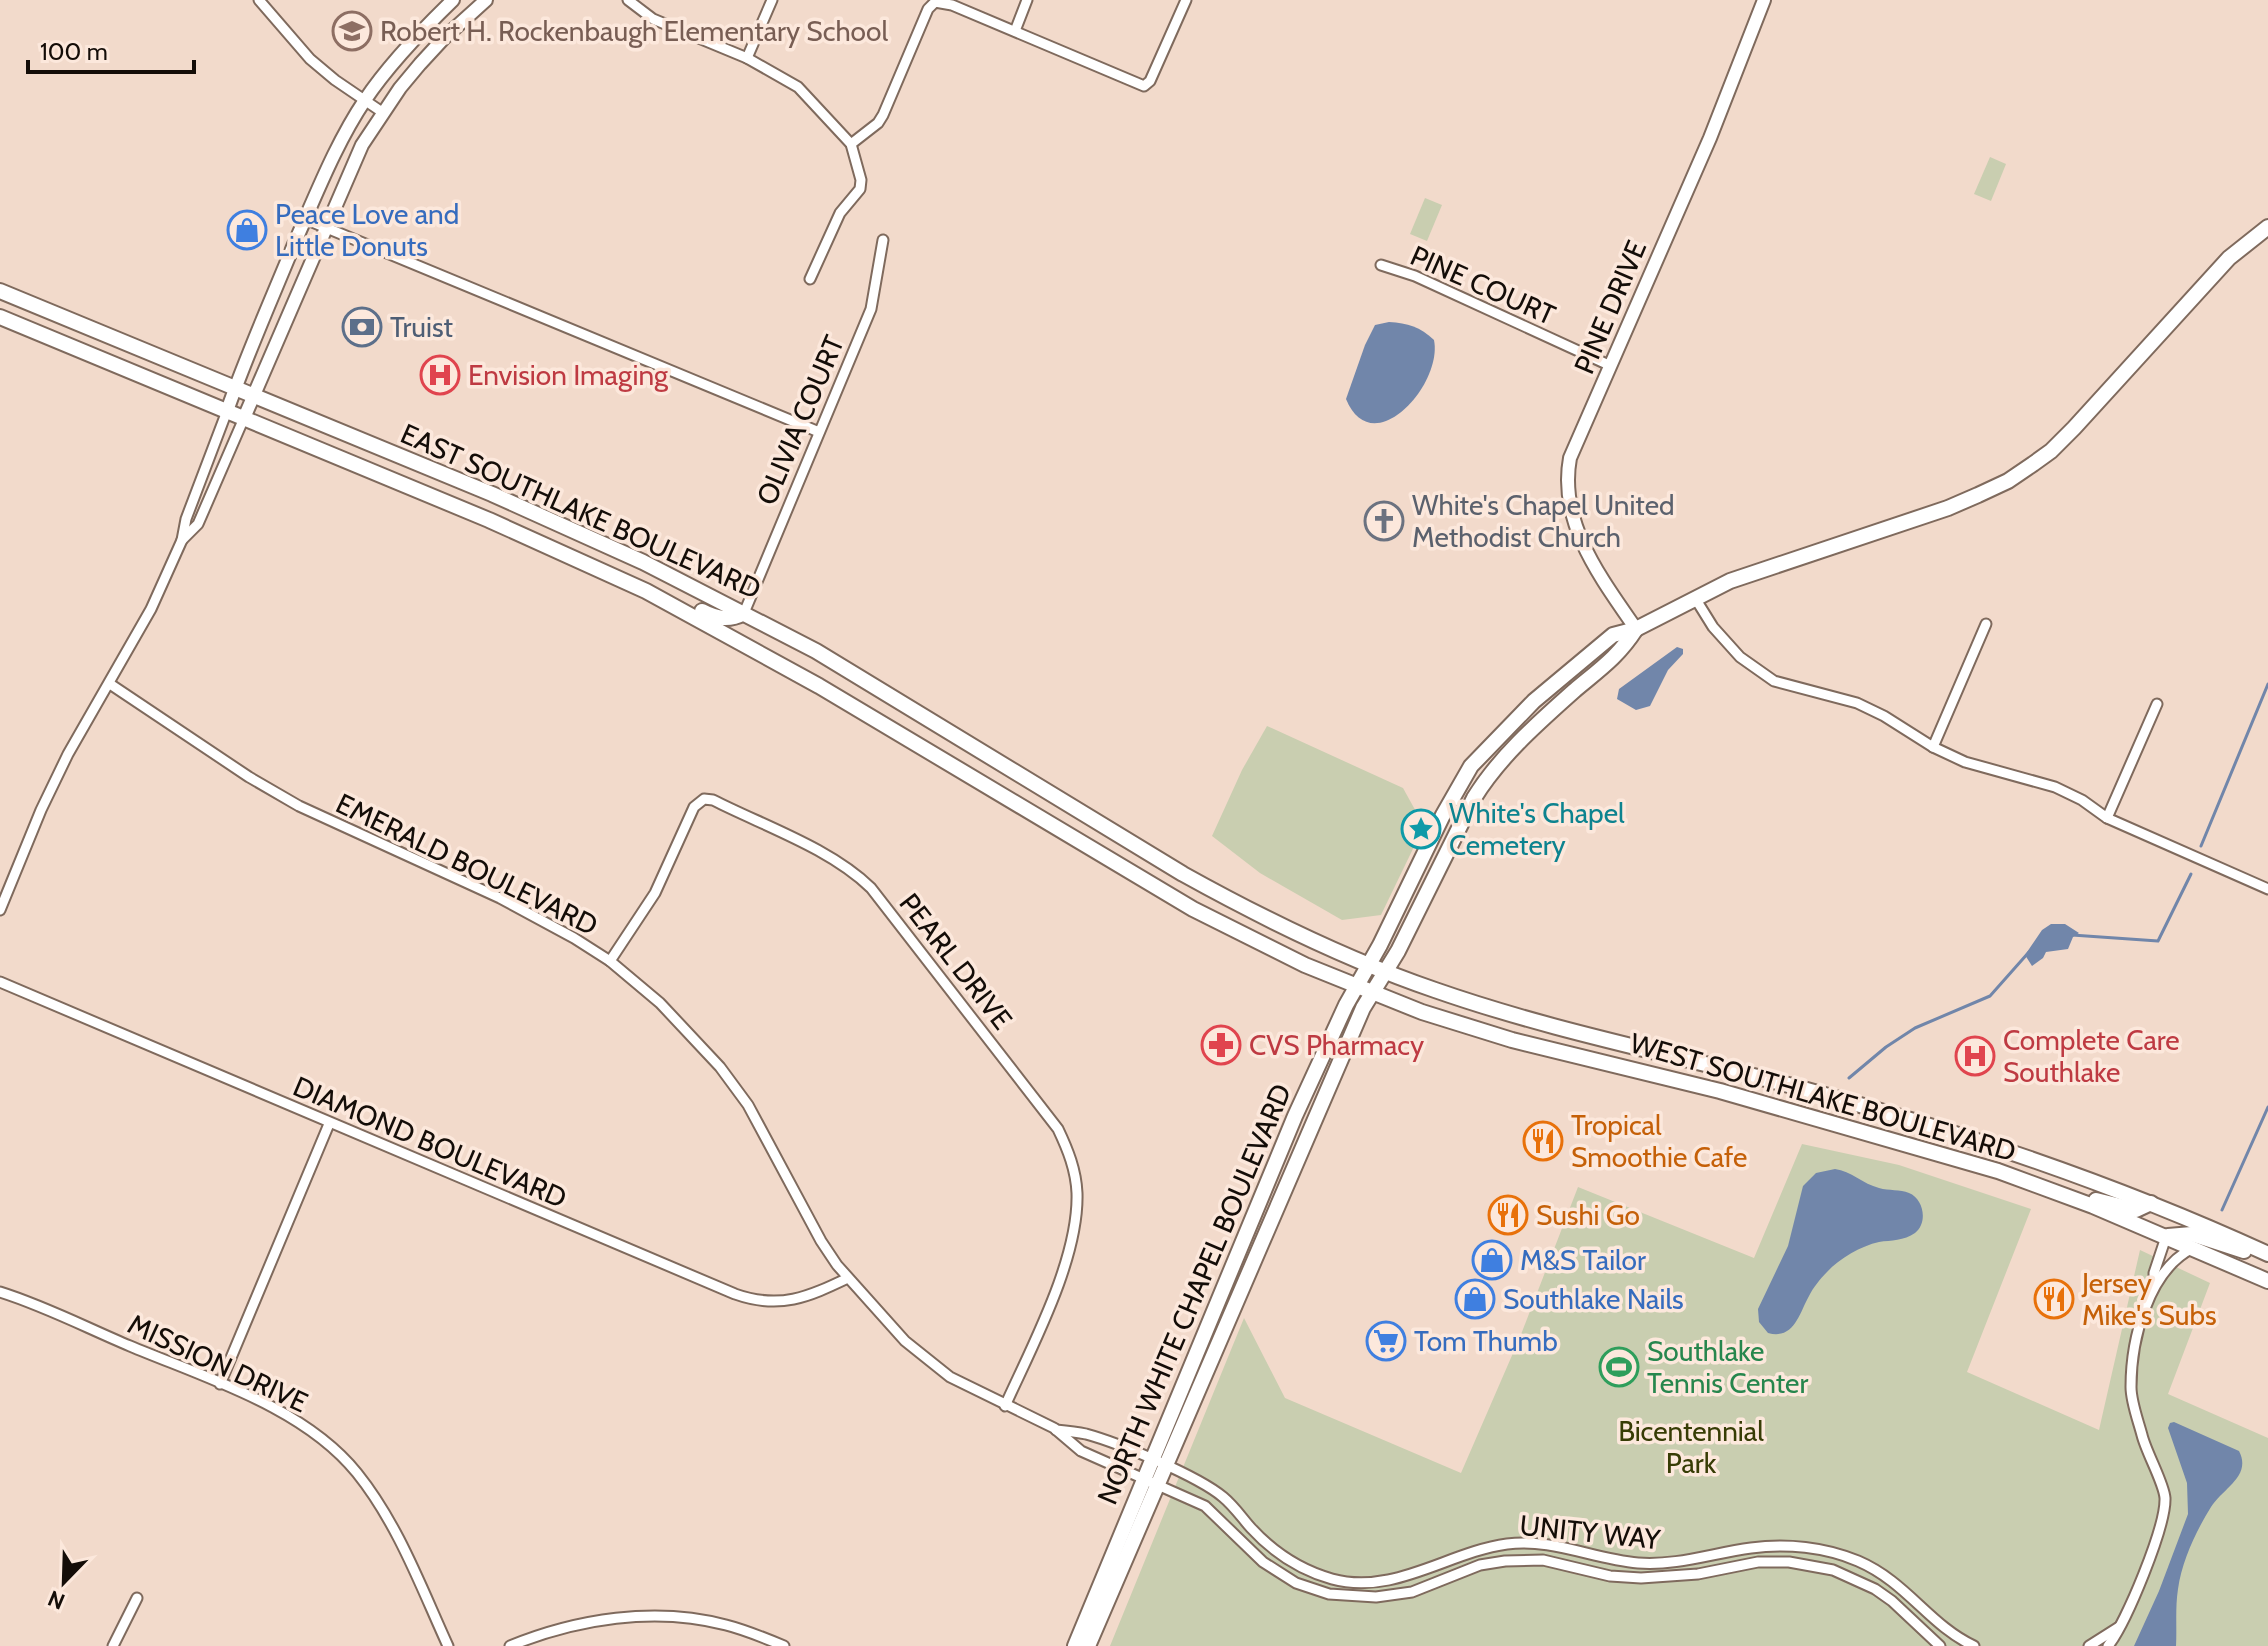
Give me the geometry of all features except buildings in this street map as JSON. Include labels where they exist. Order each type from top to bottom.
[{"type":"main road","name":"NORTH WHITE CHAPEL BOULEVARD","points":[[1088,1646],[1257,1204],[1356,987],[1471,766],[1509,724],[1613,635],[1636,629],[1730,581],[1948,508],[2008,481],[2051,451],[2229,258],[2268,227]]},
{"type":"main road","name":"EAST SOUTHLAKE BOULEVARD","points":[[0,291],[547,518],[643,562],[816,651],[1233,902],[1369,965]]},
{"type":"main road","name":"EAST SOUTHLAKE BOULEVARD","points":[[0,317],[489,520],[646,591],[819,686],[1098,854],[1253,940],[1356,987]]},
{"type":"main road","points":[[646,591],[657,592],[717,618],[737,617],[744,613]]},
{"type":"main road","name":"NORTH WHITE CHAPEL BOULEVARD","points":[[1158,1463],[1363,1008],[1386,972],[1460,824],[1487,777],[1546,715],[1623,650],[1636,629]]},
{"type":"main road","points":[[1098,854],[1114,832]]},
{"type":"main road","name":"WEST SOUTHLAKE BOULEVARD","points":[[1369,965],[1519,1017],[1797,1087],[2014,1152],[2151,1203],[2268,1255]]},
{"type":"main road","name":"WEST SOUTHLAKE BOULEVARD","points":[[1356,987],[1512,1040],[1720,1091],[1998,1171],[2080,1201],[2268,1281]]},
{"type":"main road","points":[[2080,1201],[2098,1200],[2136,1210],[2151,1203]]},
{"type":"main road","points":[[2166,1237],[2192,1234],[2225,1246],[2268,1255]]},
{"type":"main road","name":"NORTH WHITE CHAPEL BOULEVARD","points":[[1075,1646],[1151,1480]]},
{"type":"street","points":[[259,0],[310,59],[382,112]]},
{"type":"street","points":[[0,910],[68,754],[151,609],[182,540],[186,519],[235,388],[305,219],[365,100],[394,62],[453,0]]},
{"type":"street","points":[[459,0],[470,14]]},
{"type":"street","points":[[182,540],[198,524],[362,145],[382,112],[420,64],[486,0]]},
{"type":"street","points":[[628,0],[653,19],[747,58],[798,87],[851,144],[861,180],[860,189],[840,213],[810,279]]},
{"type":"street","points":[[747,58],[772,0]]},
{"type":"street","points":[[1015,31],[1027,0]]},
{"type":"street","points":[[851,144],[878,123],[883,115],[928,9],[935,2],[952,5],[1144,86],[1150,81],[1186,0]]},
{"type":"street","name":"PINE DRIVE","points":[[1636,629],[1577,533],[1567,496],[1566,477],[1570,458],[1710,138],[1764,0]]},
{"type":"street","points":[[305,219],[819,432]]},
{"type":"street","name":"OLIVIA COURT","points":[[744,613],[871,309],[883,240]]},
{"type":"street","name":"PINE COURT","points":[[1381,265],[1415,276],[1611,366]]},
{"type":"street","points":[[1695,598],[1713,627],[1740,657],[1774,681],[1857,703],[1965,762],[2055,787],[2082,800],[2107,818],[2268,889]]},
{"type":"street","points":[[1933,747],[1986,624]]},
{"type":"street","name":"EMERALD BOULEVARD","points":[[110,684],[249,777],[299,806],[500,898],[610,961],[660,1003],[720,1067],[748,1105],[821,1241],[848,1278],[905,1341],[950,1377],[1056,1430],[1081,1451],[1151,1480]]},
{"type":"street","points":[[2107,818],[2157,704]]},
{"type":"street","name":"PEARL DRIVE","points":[[610,961],[655,893],[694,807],[704,799],[713,800],[820,851],[844,864],[871,888],[1058,1129],[1074,1168],[1076,1211],[1067,1256],[1005,1406]]},
{"type":"street","name":"DIAMOND BOULEVARD","points":[[0,982],[329,1124],[754,1301],[784,1302],[814,1294],[848,1278]]},
{"type":"street","points":[[220,1384],[329,1124]]},
{"type":"street","points":[[2154,1285],[2154,1273],[2166,1237]]},
{"type":"street","points":[[2108,1646],[2119,1627],[2163,1520],[2165,1494],[2142,1436],[2131,1389],[2136,1350],[2154,1285],[2175,1258],[2194,1248]]},
{"type":"street","name":"MISSION DRIVE","points":[[0,1292],[283,1412],[336,1450],[356,1472],[396,1531],[448,1646]]},
{"type":"street","name":"EMERALD BOULEVARD","points":[[1056,1430],[1085,1434],[1158,1463]]},
{"type":"street","name":"UNITY WAY","points":[[1158,1463],[1223,1497],[1262,1540],[1287,1559],[1332,1579],[1398,1579],[1473,1551],[1508,1544],[1547,1544],[1636,1563],[1672,1563],[1776,1546],[1817,1549],[1874,1569],[1909,1593],[1947,1630],[1974,1646]]},
{"type":"street","name":"UNITY WAY","points":[[1151,1480],[1205,1506],[1250,1551],[1280,1574],[1312,1589],[1340,1596],[1404,1594],[1480,1565],[1505,1561],[1553,1561],[1610,1576],[1641,1578],[1698,1574],[1758,1562],[1789,1562],[1833,1570],[1875,1589],[1940,1646]]},
{"type":"street","points":[[1340,1596],[1343,1581]]},
{"type":"street","points":[[113,1646],[137,1598]]},
{"type":"street","points":[[510,1646],[542,1633],[593,1622],[664,1617],[698,1619],[725,1625],[784,1646]]},
{"type":"street","points":[[2089,1646],[2119,1627]]},
{"type":"green space","points":[[1990,157],[2006,164],[1991,201],[1974,194]]},
{"type":"green space","points":[[1425,198],[1442,205],[1427,241],[1410,234]]},
{"type":"green space","points":[[1267,726],[1403,788],[1424,826],[1381,915],[1342,920],[1260,873],[1212,836],[1242,770]]},
{"type":"green space","name":"Bicentennial Park","points":[[1802,1144],[1899,1165],[2031,1209],[1967,1372],[2099,1430],[2140,1250],[2210,1283],[2168,1394],[2268,1438],[2268,1646],[1110,1646],[1244,1318],[1285,1398],[1461,1473],[1520,1337],[1578,1187],[1754,1258]]},
{"type":"water","points":[[1389,322],[1413,326],[1434,340],[1434,358],[1428,377],[1403,410],[1388,420],[1372,423],[1358,417],[1346,399],[1375,325]]},
{"type":"water","points":[[1677,647],[1683,649],[1683,654],[1668,670],[1650,706],[1636,710],[1617,699],[1619,689]]},
{"type":"water","points":[[2051,924],[2065,924],[2079,933],[2073,937],[2068,949],[2046,952],[2032,966],[2025,955],[2042,930]]},
{"type":"water","points":[[1835,1169],[1873,1186],[1914,1196],[1921,1206],[1922,1223],[1911,1236],[1872,1244],[1844,1257],[1817,1284],[1790,1329],[1784,1333],[1768,1333],[1759,1322],[1758,1309],[1788,1246],[1803,1186],[1816,1173]]},
{"type":"water","points":[[2174,1422],[2239,1451],[2242,1468],[2211,1507],[2186,1557],[2177,1596],[2176,1646],[2134,1646],[2188,1514],[2187,1483],[2168,1428]]},
{"type":"waterway","points":[[2201,846],[2268,684]]},
{"type":"waterway","points":[[2072,935],[2158,941],[2191,874]]},
{"type":"waterway","points":[[1849,1078],[1915,1028],[1990,996],[2029,952]]},
{"type":"waterway","points":[[2222,1210],[2268,1107]]},
{"type":"place","name":"Robert H. Rockenbaugh Elementary School","points":[[352,31]]},
{"type":"place","name":"Peace Love and Little Donuts","points":[[247,230]]},
{"type":"place","name":"Truist","points":[[362,327]]},
{"type":"place","name":"Envision Imaging","points":[[440,375]]},
{"type":"place","name":"White's Chapel United Methodist Church","points":[[1384,521]]},
{"type":"place","name":"White's Chapel Cemetery","points":[[1421,829]]},
{"type":"place","name":"CVS Pharmacy","points":[[1221,1045]]},
{"type":"place","name":"Complete Care Southlake","points":[[1975,1056]]},
{"type":"place","name":"Tropical Smoothie Cafe","points":[[1543,1141]]},
{"type":"place","name":"Sushi Go","points":[[1508,1215]]},
{"type":"place","name":"M&S Tailor","points":[[1492,1260]]},
{"type":"place","name":"Southlake Nails","points":[[1475,1299]]},
{"type":"place","name":"Jersey Mike's Subs","points":[[2054,1299]]},
{"type":"place","name":"Tom Thumb","points":[[1386,1341]]},
{"type":"place","name":"Southlake Tennis Center","points":[[1619,1367]]}]
